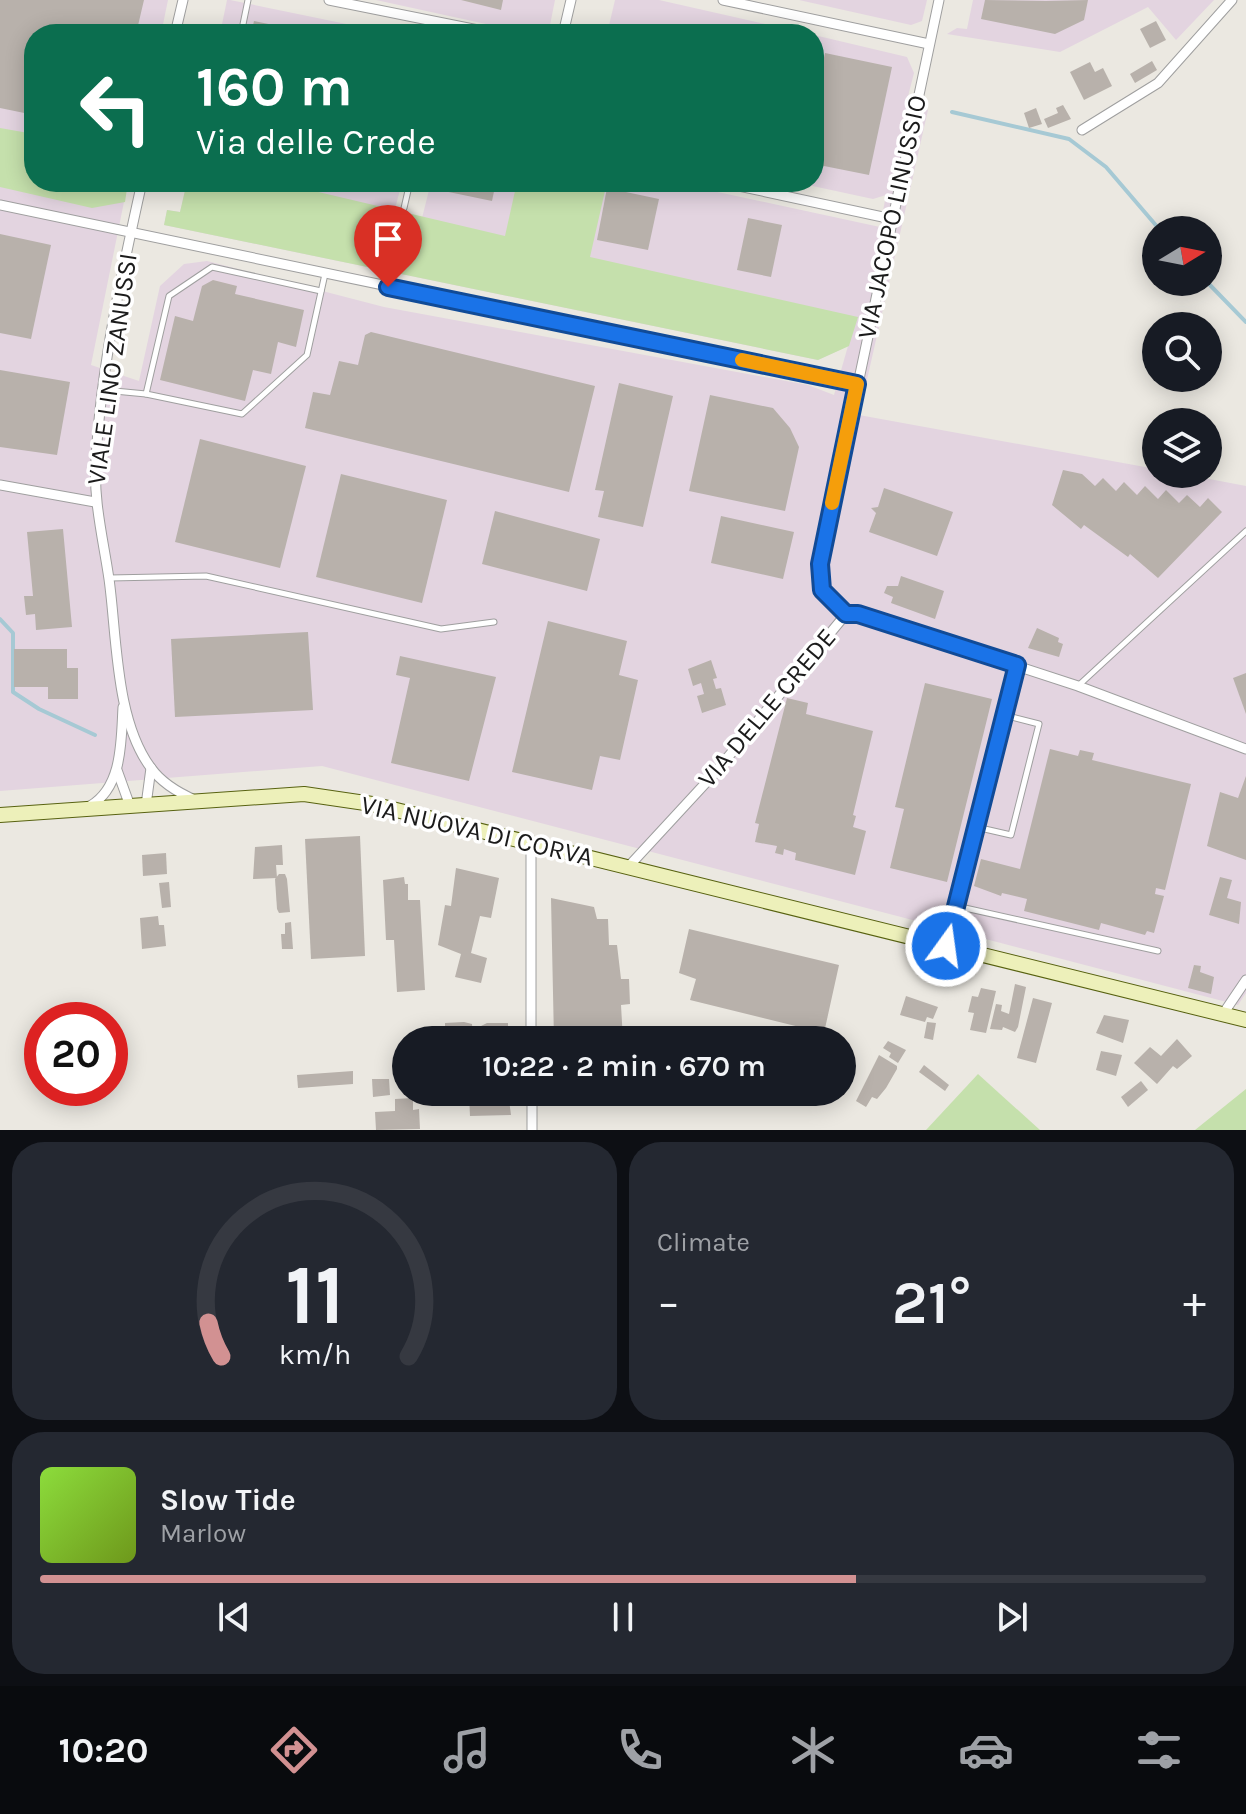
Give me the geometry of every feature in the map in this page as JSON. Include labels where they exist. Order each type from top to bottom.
[{"type":"main road","name":"VIA NUOVA DI CORVA","points":[[0,815],[304,794],[372,804],[1246,1020]]},
{"type":"street","points":[[177,24],[183,0]]},
{"type":"street","points":[[329,0],[365,4],[449,24]]},
{"type":"street","points":[[565,24],[571,0]]},
{"type":"street","points":[[723,0],[929,44]]},
{"type":"street","name":"VIA JACOPO LINUSSIO","points":[[846,614],[822,590],[820,564],[939,0]]},
{"type":"street","points":[[1082,130],[1158,83],[1232,0]]},
{"type":"street","name":"VIALE LINO ZANUSSI","points":[[140,192],[104,390],[95,502],[109,578],[124,700],[137,741],[151,768],[181,794],[197,801]]},
{"type":"street","points":[[766,192],[892,219]]},
{"type":"street","points":[[0,205],[857,384]]},
{"type":"street","points":[[0,485],[95,502]]},
{"type":"street","name":"VIA DELLE CREDE","points":[[629,866],[714,774],[846,614],[858,614],[1017,665],[1246,749]]},
{"type":"street","name":"VIALE LINO ZANUSSI","points":[[124,700],[117,770],[130,806]]},
{"type":"street","points":[[146,805],[151,768]]},
{"type":"street","name":"VIALE LINO ZANUSSI","points":[[84,810],[98,801],[117,770]]},
{"type":"street","points":[[531,843],[531,1026]]},
{"type":"street","points":[[1223,1014],[1246,980]]},
{"type":"street","points":[[532,1106],[532,1130]]},
{"type":"lane","points":[[243,24],[248,0]]},
{"type":"lane","points":[[404,208],[408,192]]},
{"type":"lane","points":[[146,394],[169,296],[212,267],[321,291]]},
{"type":"lane","points":[[104,390],[146,394],[242,414],[307,355],[325,274]]},
{"type":"lane","points":[[1078,686],[1246,531]]},
{"type":"lane","points":[[109,578],[206,576],[441,629],[494,622]]},
{"type":"lane","points":[[946,946],[1017,665]]},
{"type":"lane","points":[[976,827],[1011,835],[1021,797],[1039,724],[1004,715]]},
{"type":"lane","points":[[956,906],[1158,951]]},
{"type":"shaded area","points":[[0,0],[168,0],[163,24],[24,24],[24,192],[126,192],[91,365],[139,381],[160,286],[184,264],[207,261],[384,307],[808,385],[834,395],[848,346],[818,360],[164,225],[167,210],[180,212],[185,192],[399,192],[395,209],[422,218],[428,192],[717,192],[880,227],[886,195],[873,199],[824,188],[824,37],[907,57],[914,73],[906,104],[928,110],[859,415],[1142,466],[1142,488],[1222,488],[1222,481],[1246,486],[1246,993],[1238,1005],[322,766],[0,791]]},
{"type":"shaded area","points":[[227,0],[230,0],[346,24],[222,24]]},
{"type":"shaded area","points":[[376,0],[555,0],[550,24],[486,24]]},
{"type":"shaded area","points":[[615,0],[659,0],[765,24],[609,24]]},
{"type":"shaded area","points":[[799,0],[927,0],[922,21],[911,25]]},
{"type":"shaded area","points":[[973,0],[1214,0],[1176,40],[1148,7],[1060,52],[947,34],[957,28],[967,29]]},
{"type":"green space","points":[[0,128],[24,132],[24,192],[126,192],[125,202],[92,208],[0,187]]},
{"type":"green space","points":[[185,192],[318,192],[505,236],[515,192],[605,192],[590,257],[858,317],[849,346],[818,360],[164,225],[167,210],[180,212]]},
{"type":"green space","points":[[978,1074],[1040,1130],[926,1130]]},
{"type":"green space","points":[[1246,1089],[1246,1130],[1195,1130]]},
{"type":"building","points":[[0,0],[144,0],[138,24],[24,24],[24,113],[0,108]]},
{"type":"building","points":[[461,0],[503,0],[501,10]]},
{"type":"building","points":[[985,0],[1088,0],[1084,20],[1055,34],[981,19]]},
{"type":"building","points":[[1156,21],[1166,40],[1150,48],[1140,29]]},
{"type":"building","points":[[825,53],[892,67],[869,175],[824,166]]},
{"type":"building","points":[[1152,61],[1157,70],[1135,83],[1130,74]]},
{"type":"building","points":[[1090,62],[1095,72],[1103,68],[1112,86],[1084,100],[1070,72]]},
{"type":"building","points":[[1063,105],[1071,119],[1048,128],[1044,119],[1058,113],[1056,108]]},
{"type":"building","points":[[1036,108],[1042,124],[1029,128],[1024,113]]},
{"type":"building","points":[[449,192],[494,192],[492,201]]},
{"type":"building","points":[[606,192],[626,192],[659,199],[648,250],[597,240]]},
{"type":"building","points":[[748,218],[782,225],[771,277],[737,270]]},
{"type":"building","points":[[0,234],[51,245],[31,339],[0,333]]},
{"type":"building","points":[[213,280],[237,286],[235,294],[304,310],[296,347],[278,342],[271,374],[253,370],[245,401],[160,380],[175,316],[193,321],[202,286]]},
{"type":"building","points":[[371,332],[595,386],[569,492],[305,428],[313,392],[330,395],[339,361],[358,365],[365,335]]},
{"type":"building","points":[[0,370],[70,382],[57,455],[0,447]]},
{"type":"building","points":[[619,383],[673,396],[643,527],[598,517],[604,491],[595,490]]},
{"type":"building","points":[[710,395],[773,408],[790,428],[799,447],[785,511],[689,491]]},
{"type":"building","points":[[200,439],[306,466],[280,568],[175,542]]},
{"type":"building","points":[[1063,470],[1082,474],[1095,486],[1103,478],[1116,491],[1124,482],[1137,495],[1147,488],[1158,499],[1166,490],[1179,503],[1187,495],[1200,507],[1208,498],[1222,512],[1158,578],[1130,554],[1128,557],[1084,525],[1081,529],[1052,505]]},
{"type":"building","points":[[341,474],[447,500],[422,603],[316,577]]},
{"type":"building","points":[[884,488],[953,512],[937,556],[869,532],[876,513],[871,508],[878,507]]},
{"type":"building","points":[[495,511],[600,539],[587,591],[482,564]]},
{"type":"building","points":[[721,516],[794,532],[783,579],[711,563]]},
{"type":"building","points":[[63,529],[72,627],[36,630],[35,614],[26,615],[24,596],[33,596],[27,532]]},
{"type":"building","points":[[901,576],[944,591],[935,619],[891,603],[893,597],[884,593],[887,586],[898,586]]},
{"type":"building","points":[[548,621],[627,641],[619,675],[638,680],[620,760],[600,756],[592,790],[512,772]]},
{"type":"building","points":[[1037,628],[1059,638],[1058,642],[1063,644],[1059,657],[1028,648]]},
{"type":"building","points":[[308,632],[313,710],[175,717],[171,639]]},
{"type":"building","points":[[14,649],[67,649],[67,668],[78,668],[78,699],[48,699],[48,687],[14,687]]},
{"type":"building","points":[[400,656],[496,677],[469,781],[391,763],[410,678],[396,675]]},
{"type":"building","points":[[711,660],[717,678],[713,679],[716,689],[721,688],[726,705],[702,713],[697,696],[704,694],[701,683],[693,686],[688,669]]},
{"type":"building","points":[[1246,673],[1246,714],[1233,678]]},
{"type":"building","points":[[925,683],[992,699],[947,882],[890,868],[904,809],[895,807]]},
{"type":"building","points":[[787,698],[808,703],[806,714],[873,731],[853,815],[856,816],[853,827],[866,831],[855,875],[795,860],[796,853],[784,849],[783,855],[775,853],[777,846],[755,842],[759,824],[755,823]]},
{"type":"building","points":[[1050,749],[1078,756],[1080,750],[1094,753],[1092,760],[1191,784],[1165,890],[1156,888],[1155,894],[1164,896],[1154,933],[1147,931],[1145,935],[1101,923],[1099,930],[1024,911],[1027,899],[1002,893],[1001,896],[974,886],[981,859],[1020,869]]},
{"type":"building","points":[[1246,776],[1246,860],[1207,846],[1220,792],[1238,798]]},
{"type":"building","points":[[360,836],[365,956],[311,959],[305,839]]},
{"type":"building","points":[[282,845],[283,865],[276,865],[277,878],[253,879],[255,847]]},
{"type":"building","points":[[166,853],[167,874],[143,876],[142,855]]},
{"type":"building","points":[[456,868],[499,878],[491,918],[480,916],[471,953],[487,958],[481,983],[455,977],[461,954],[438,945],[445,905],[451,906]]},
{"type":"building","points":[[279,874],[285,874],[287,879],[290,912],[279,913],[277,909],[275,879]]},
{"type":"building","points":[[404,877],[405,884],[408,884],[408,900],[420,900],[425,990],[397,992],[394,940],[386,940],[383,880]]},
{"type":"building","points":[[1220,877],[1232,880],[1227,898],[1241,902],[1239,924],[1209,915]]},
{"type":"building","points":[[169,882],[171,907],[162,908],[159,883]]},
{"type":"building","points":[[551,898],[594,907],[597,919],[608,919],[609,945],[617,945],[621,979],[629,979],[630,1004],[621,1005],[622,1026],[554,1026]]},
{"type":"building","points":[[158,916],[159,925],[164,925],[166,946],[142,949],[140,918]]},
{"type":"building","points":[[291,922],[293,949],[282,949],[281,934],[285,934],[285,923]]},
{"type":"building","points":[[689,929],[839,965],[826,1026],[796,1026],[690,1000],[696,979],[679,973]]},
{"type":"building","points":[[1194,965],[1201,966],[1200,972],[1214,977],[1211,994],[1188,988]]},
{"type":"building","points":[[1015,984],[1026,987],[1018,1027],[1015,1032],[1003,1027],[1002,1030],[990,1029],[996,1004],[1002,1005],[1001,1011],[1009,1014]]},
{"type":"building","points":[[981,988],[996,991],[986,1033],[970,1030],[974,1013],[968,1012],[972,996],[978,997]]},
{"type":"building","points":[[906,996],[938,1007],[933,1019],[927,1017],[925,1022],[900,1015]]},
{"type":"building","points":[[1033,998],[1052,1003],[1036,1063],[1017,1058]]},
{"type":"building","points":[[1104,1015],[1129,1020],[1123,1043],[1096,1033]]},
{"type":"building","points":[[464,1022],[472,1026],[445,1026],[445,1023]]},
{"type":"building","points":[[927,1022],[936,1023],[933,1040],[924,1038]]},
{"type":"building","points":[[487,1023],[508,1023],[508,1026],[481,1026]]},
{"type":"building","points":[[1177,1039],[1192,1056],[1177,1069],[1173,1066],[1157,1084],[1134,1063],[1150,1047],[1161,1056]]},
{"type":"building","points":[[888,1041],[906,1050],[898,1063],[883,1048]]},
{"type":"building","points":[[1101,1051],[1122,1055],[1116,1076],[1096,1070]]},
{"type":"building","points":[[879,1055],[897,1066],[877,1099],[872,1097],[866,1107],[856,1101]]},
{"type":"building","points":[[924,1065],[949,1085],[945,1091],[919,1072]]},
{"type":"building","points":[[353,1071],[353,1084],[298,1088],[297,1075]]},
{"type":"building","points":[[372,1079],[389,1079],[390,1095],[373,1097]]},
{"type":"building","points":[[1141,1081],[1148,1090],[1128,1107],[1121,1097]]},
{"type":"building","points":[[395,1106],[419,1109],[420,1129],[376,1130],[375,1112],[395,1111]]},
{"type":"building","points":[[470,1106],[510,1106],[511,1115],[470,1116]]},
{"type":"waterway","points":[[952,112],[1069,139],[1106,167],[1148,216]]},
{"type":"waterway","points":[[1221,296],[1246,322]]},
{"type":"waterway","points":[[0,619],[13,633],[13,692],[39,709],[95,735]]},
{"type":"slow traffic","points":[[742,360],[857,384],[832,503]]},
{"type":"route","points":[[388,287],[857,384],[820,564],[822,590],[846,614],[858,614],[1017,665],[946,946]]}]
